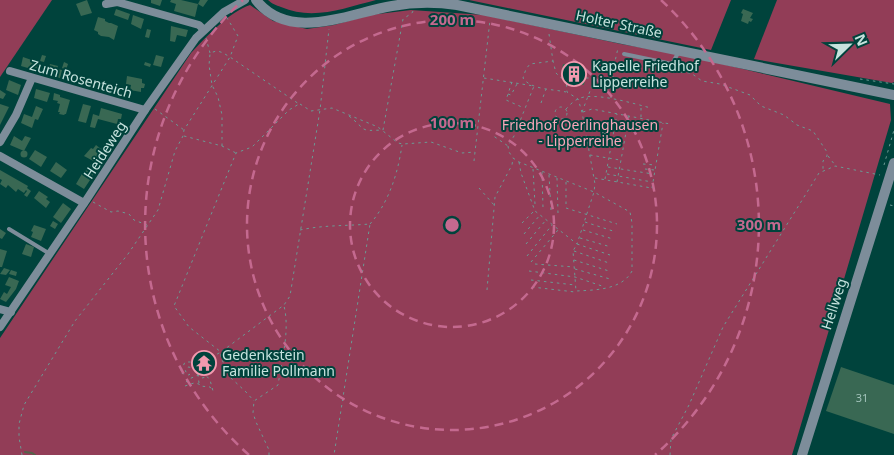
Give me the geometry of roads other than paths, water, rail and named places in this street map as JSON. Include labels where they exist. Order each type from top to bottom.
[{"type":"street","name":"Heideweg","points":[[0,328],[188,50],[204,30],[224,12],[245,0]]},
{"type":"street","name":"Holter Straße","points":[[256,0],[268,12],[282,18],[300,22],[329,21],[392,6],[415,3],[446,3],[894,95]]},
{"type":"street","points":[[106,4],[118,2],[199,25],[204,30]]},
{"type":"street","name":"Zum Rosenteich","points":[[10,72],[147,108]]},
{"type":"street","points":[[0,142],[16,115],[32,78]]},
{"type":"street","points":[[0,156],[86,201]]},
{"type":"street","name":"Hellweg","points":[[802,455],[894,163]]},
{"type":"street","points":[[0,308],[11,312]]},
{"type":"lane","points":[[624,54],[672,64],[679,50]]},
{"type":"lane","points":[[9,229],[50,254]]},
{"type":"waterway","points":[[25,452],[35,455]]},
{"type":"place","name":"Kapelle Friedhof Lipperreihe","points":[[574,74]]},
{"type":"place","name":"Gedenkstein Familie Pollmann","points":[[204,363]]},
{"type":"park label","name":"Friedhof Oerlinghausen - Lipperreihe","points":[[580,134]]}]
